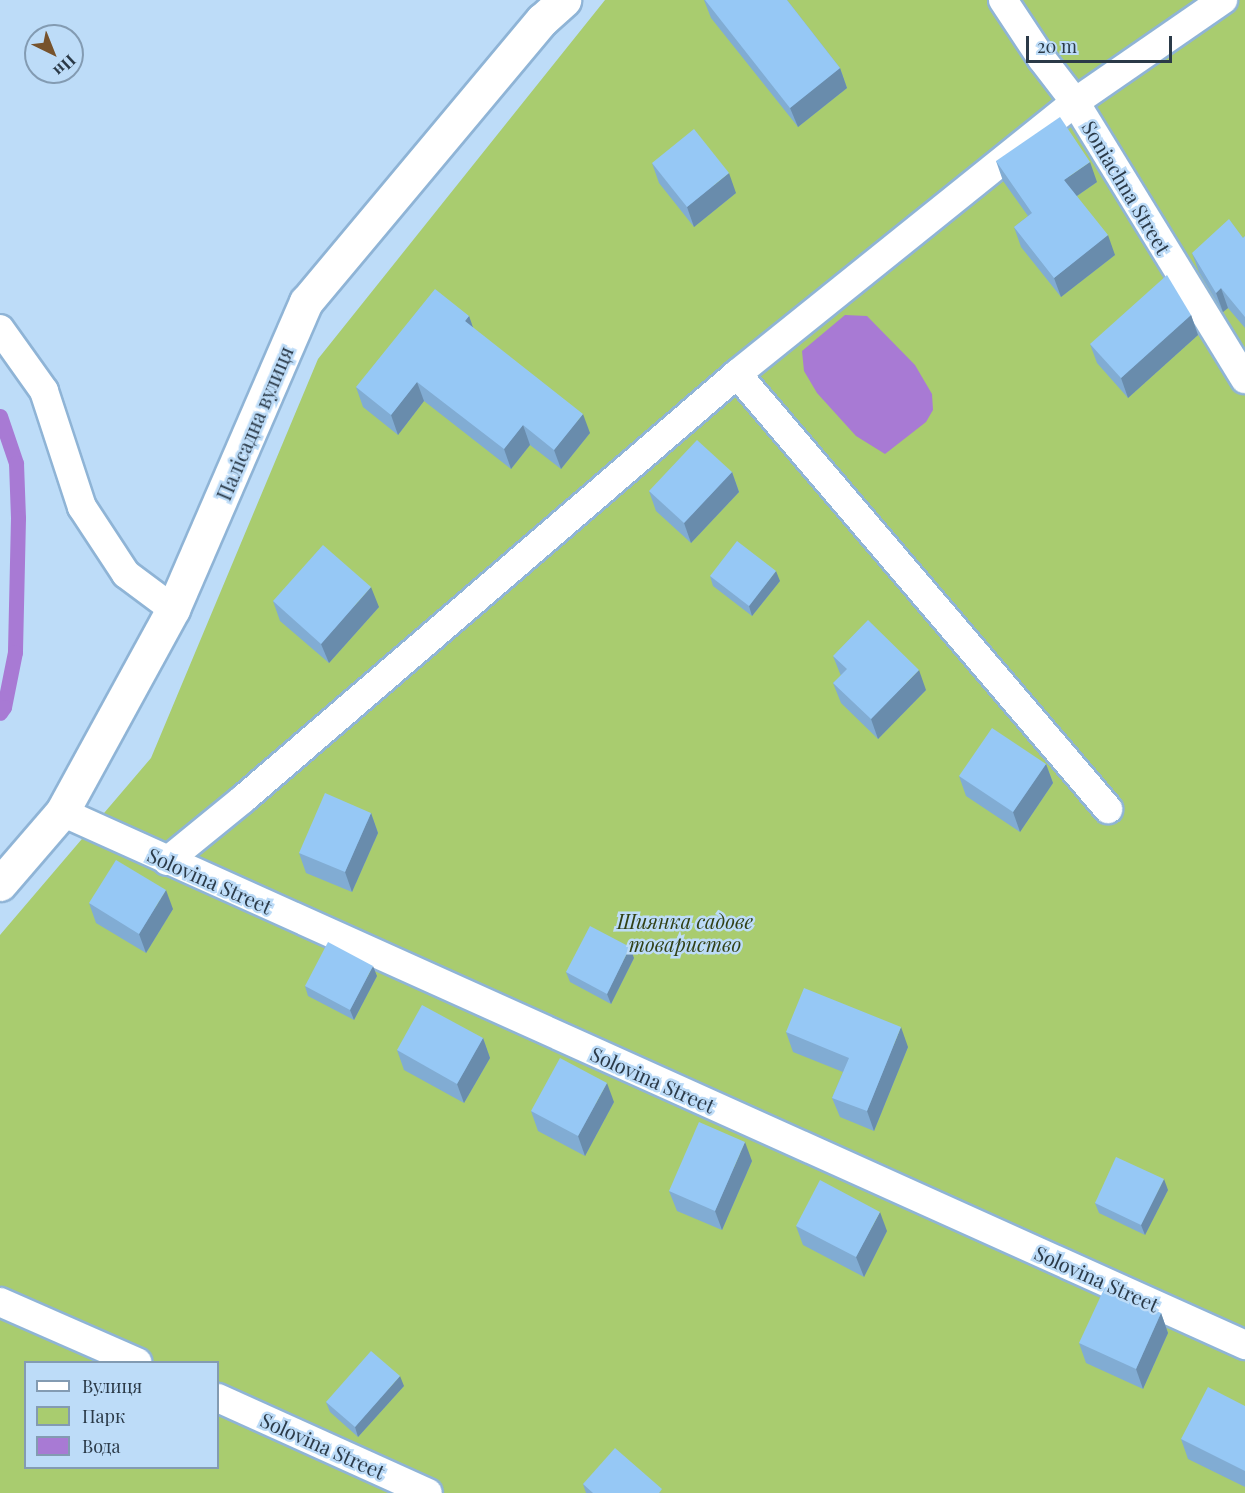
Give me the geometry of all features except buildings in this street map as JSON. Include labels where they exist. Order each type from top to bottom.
[{"type":"street","name":"Палісадна вулиця","points":[[0,884],[62,812],[173,609],[306,302],[542,20],[564,0]]},
{"type":"lane","name":"Soniachna Street","points":[[1003,0],[1042,59],[1075,102],[1245,379]]},
{"type":"lane","points":[[167,861],[243,799],[737,374],[1075,102],[1223,0]]},
{"type":"lane","points":[[0,329],[44,391],[82,507],[126,574],[173,609]]},
{"type":"lane","points":[[737,374],[1108,809]]},
{"type":"lane","name":"Solovina Street","points":[[62,812],[1245,1345]]},
{"type":"lane","points":[[0,1302],[135,1361]]},
{"type":"lane","name":"Solovina Street","points":[[219,1398],[428,1493]]},
{"type":"green space","name":"Шиянка садове товариство","points":[[605,0],[1245,0],[1245,1493],[0,1493],[0,935],[151,758],[318,359]]},
{"type":"water","points":[[845,315],[867,316],[915,365],[932,394],[933,410],[926,422],[885,454],[856,436],[817,393],[804,371],[802,351]]},
{"type":"waterway","points":[[0,416],[16,463],[18,518],[15,652],[4,707],[0,713]]}]
